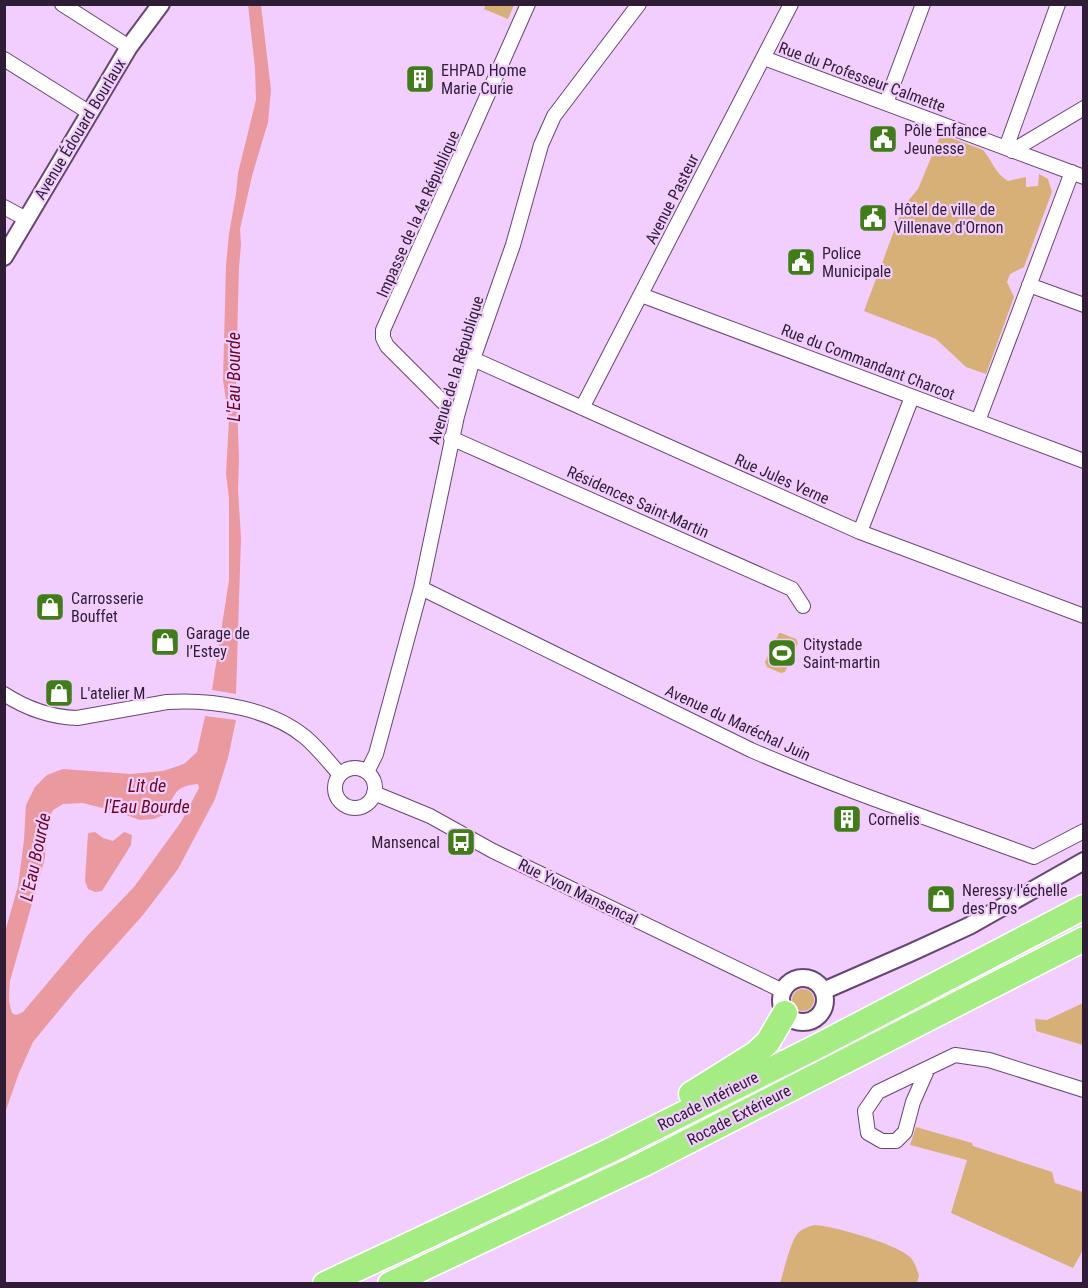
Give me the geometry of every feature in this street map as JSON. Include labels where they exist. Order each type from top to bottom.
[{"type":"highway","name":"Rocade Intérieure","points":[[326,1284],[607,1152],[816,1047],[1083,907]]},
{"type":"highway","name":"Rocade Extérieure","points":[[390,1284],[644,1164],[1083,939]]},
{"type":"highway","points":[[863,1052],[972,1009],[1083,957]]},
{"type":"highway","points":[[607,1152],[666,1109],[755,1053],[768,1042],[784,1002]]},
{"type":"street","points":[[62,4],[129,47]]},
{"type":"street","name":"Avenue Édouard Bourlaux","points":[[4,256],[129,47],[161,4]]},
{"type":"street","name":"Impasse de la 4e République","points":[[457,416],[387,346],[383,330],[528,4]]},
{"type":"street","name":"Avenue de la République","points":[[367,772],[376,754],[421,588],[457,416],[473,359],[513,245],[545,134],[554,116],[639,4]]},
{"type":"street","name":"Avenue Pasteur","points":[[582,408],[791,4]]},
{"type":"street","points":[[886,103],[923,4]]},
{"type":"street","points":[[1009,149],[1058,4]]},
{"type":"street","name":"Rue du Professeur Calmette","points":[[764,58],[1078,174]]},
{"type":"street","points":[[4,59],[90,113]]},
{"type":"street","points":[[1009,149],[1083,108]]},
{"type":"street","points":[[978,421],[1029,285],[1078,174]]},
{"type":"street","points":[[4,207],[26,219]]},
{"type":"street","points":[[1029,285],[1083,305]]},
{"type":"street","name":"Rue du Commandant Charcot","points":[[641,295],[1083,461]]},
{"type":"street","name":"Rue Jules Verne","points":[[473,359],[860,532],[1083,616]]},
{"type":"street","points":[[860,532],[912,397]]},
{"type":"street","name":"Résidences Saint-Martin","points":[[452,438],[792,589],[803,606]]},
{"type":"street","name":"Avenue du Maréchal Juin","points":[[421,588],[792,768],[1034,856],[1083,831]]},
{"type":"street","points":[[4,694],[37,711],[53,716],[77,718],[167,702],[199,701],[245,709],[287,725],[305,737],[340,775]]},
{"type":"street","points":[[356,768],[367,772],[374,782],[374,793],[368,804],[362,807],[349,807],[338,800],[336,781],[340,775],[356,768]]},
{"type":"street","name":"Rue Yvon Mansencal","points":[[374,793],[430,816],[784,1002]]},
{"type":"street","points":[[823,990],[969,926],[1083,861]]},
{"type":"street","points":[[799,978],[813,980],[819,984],[825,998],[825,1005],[817,1017],[804,1022],[790,1018],[784,1002],[786,985],[799,978]]},
{"type":"street","points":[[928,1068],[913,1102],[905,1132],[896,1141],[882,1141],[868,1133],[865,1111],[878,1092],[955,1055],[989,1060],[1083,1090]]},
{"type":"shaded area","points":[[486,4],[514,5],[508,19],[484,9]]},
{"type":"shaded area","points":[[941,134],[983,150],[997,171],[1008,181],[1026,177],[1026,187],[1038,186],[1039,174],[1048,179],[1052,192],[1024,267],[1010,274],[1007,282],[1014,297],[986,374],[966,367],[936,339],[864,311],[903,207],[918,189]]},
{"type":"shaded area","name":"Citystade Saint-martin","points":[[779,633],[796,639],[798,643],[785,672],[781,673],[767,667],[765,662]]},
{"type":"shaded area","points":[[803,989],[811,992],[814,1000],[811,1008],[803,1011],[795,1008],[792,1000],[795,992]]},
{"type":"shaded area","points":[[1083,1003],[1083,1045],[1036,1031],[1035,1019],[1047,1020]]},
{"type":"shaded area","points":[[916,1127],[972,1143],[973,1146],[1052,1172],[1055,1183],[1083,1192],[1083,1250],[1073,1268],[951,1213],[967,1160],[910,1145]]},
{"type":"shaded area","points":[[815,1225],[866,1237],[904,1253],[916,1266],[919,1275],[917,1283],[780,1283],[795,1237],[802,1230]]},
{"type":"water","name":"L'Eau Bourde","points":[[248,5],[261,5],[271,90],[268,122],[252,176],[240,229],[236,376],[241,538],[236,694],[212,690],[229,580],[229,498],[226,474],[229,420],[223,380],[226,265],[238,173],[256,100]]},
{"type":"water","name":"Lit de l'Eau Bourde","points":[[205,716],[236,720],[228,758],[215,799],[178,869],[143,915],[33,1042],[5,1113],[5,932],[18,886],[26,805],[35,787],[47,775],[63,769],[131,774],[163,771],[184,764],[197,752]],"holes":[[[198,784],[199,788],[181,822],[134,887],[88,935],[23,1012],[16,1015],[12,1013],[9,1001],[10,981],[45,858],[46,824],[53,810],[63,804],[83,803],[140,820],[154,819],[166,814],[176,792],[180,789]]]},
{"type":"water","points":[[95,832],[113,841],[124,832],[132,835],[131,845],[102,891],[95,892],[88,889],[85,881],[88,833]]},
{"type":"place","name":"EHPAD Home Marie Curie","points":[[420,79]]},
{"type":"place","name":"Pôle Enfance Jeunesse","points":[[883,139]]},
{"type":"place","name":"Hôtel de ville de Villenave d'Ornon","points":[[873,218]]},
{"type":"place","name":"Police Municipale","points":[[801,262]]},
{"type":"place","name":"Carrosserie Bouffet","points":[[50,607]]},
{"type":"place","name":"Garage de l’Estey","points":[[165,642]]},
{"type":"place","name":"Citystade Saint-martin","points":[[782,653]]},
{"type":"place","name":"L'atelier M","points":[[59,693]]},
{"type":"place","name":"Cornelis","points":[[847,819]]},
{"type":"place","name":"Mansencal","points":[[461,842]]},
{"type":"place","name":"Neressy l'échelle des Pros","points":[[941,899]]}]
